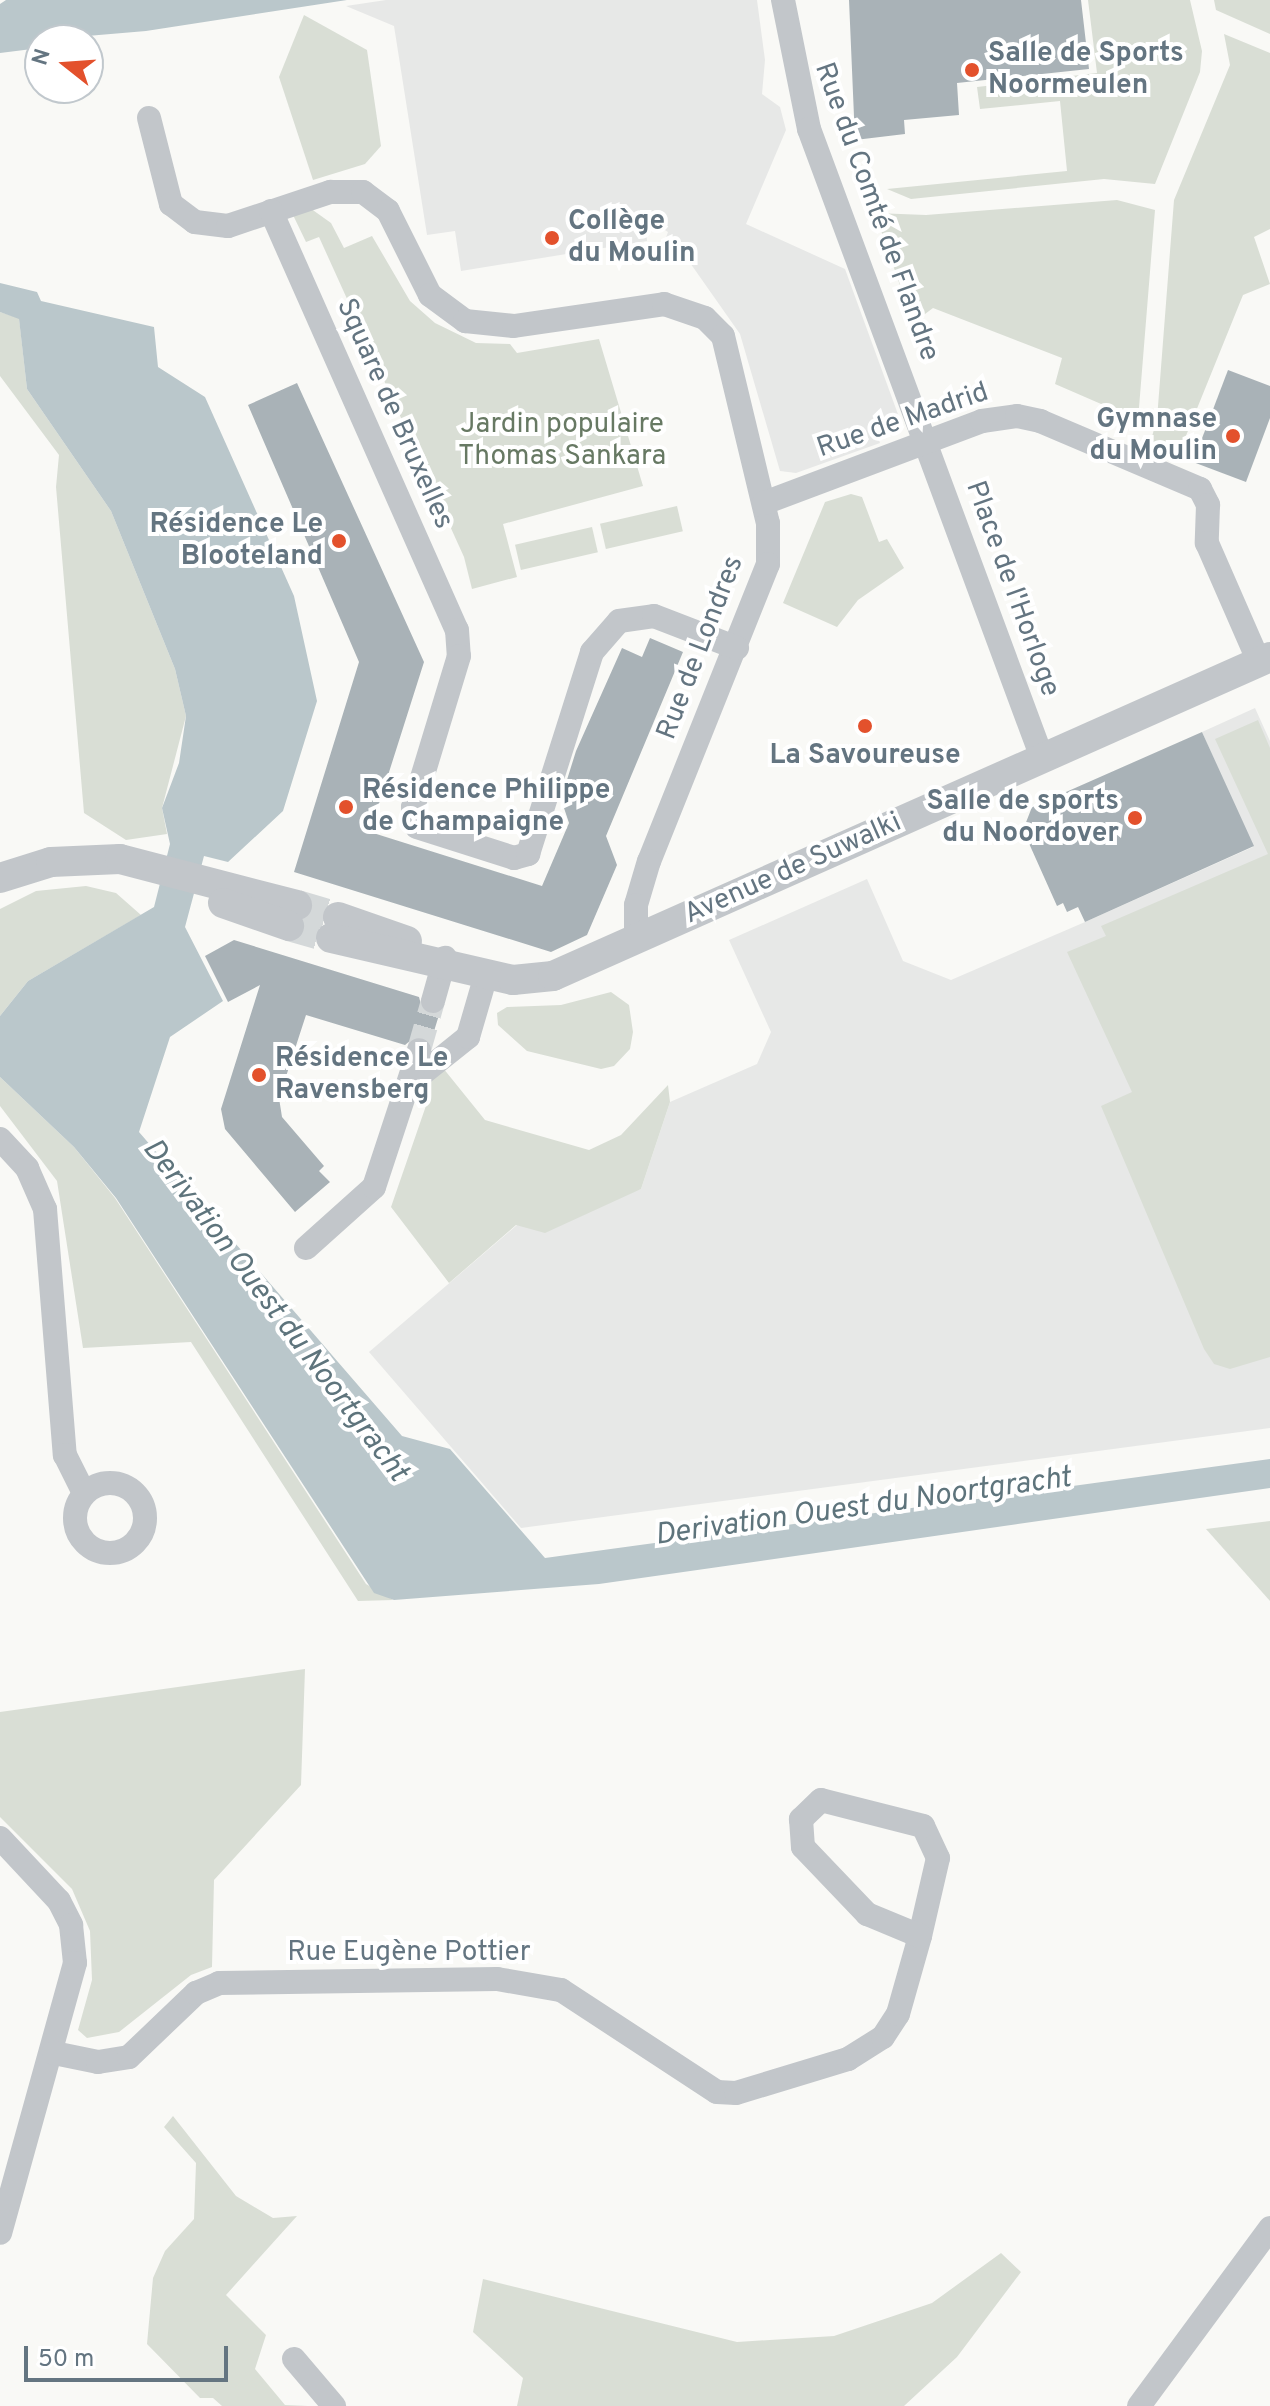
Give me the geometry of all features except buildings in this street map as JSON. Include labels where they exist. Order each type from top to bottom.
[{"type":"street","name":"Rue du Comté de Flandre","points":[[783,0],[809,129],[926,441]]},
{"type":"street","points":[[149,118],[177,212],[218,226],[271,211]]},
{"type":"street","name":"Rue de Londres","points":[[271,211],[330,192],[363,192],[388,211],[430,295],[465,321],[514,326],[664,304],[713,324],[726,343],[764,503],[770,542],[766,576],[649,861],[636,905],[636,938]]},
{"type":"street","name":"Square de Bruxelles","points":[[271,211],[460,643],[414,800],[414,823],[424,832],[514,858],[531,849],[589,660],[609,628],[628,617],[654,616],[737,648]]},
{"type":"street","name":"Rue de Madrid","points":[[764,503],[992,418],[1025,416],[1186,479],[1207,499],[1207,543],[1265,659]]},
{"type":"street","name":"Place de l'Horloge","points":[[926,441],[1042,758]]},
{"type":"street","name":"Avenue de Suwalki","points":[[334,928],[486,975],[542,979],[1265,659]]},
{"type":"street","points":[[0,878],[80,859],[157,874],[293,915]]},
{"type":"street","points":[[433,1001],[444,963]]},
{"type":"street","points":[[408,1085],[468,1037],[486,975]]},
{"type":"street","points":[[306,1248],[374,1187],[419,1050]]},
{"type":"street","points":[[0,1139],[27,1168],[45,1209],[65,1455],[84,1493]]},
{"type":"street","name":"Rue Eugène Pottier","points":[[54,2053],[98,2062],[129,2057],[203,1987],[219,1983],[512,1979],[561,1990],[699,2085],[736,2093],[848,2059],[883,2037],[903,2002],[920,1936],[938,1858],[928,1831],[901,1816],[834,1801],[811,1804],[799,1825],[807,1852],[867,1914],[920,1936]]},
{"type":"street","points":[[0,1838],[50,1889],[71,1925],[75,1963],[54,2053],[0,2233]]},
{"type":"street","points":[[1139,2406],[1270,2228]]},
{"type":"street","points":[[294,2359],[334,2406]]},
{"type":"shaded area","name":"Collège du Moulin","points":[[386,0],[757,0],[765,60],[762,94],[780,107],[786,130],[746,224],[845,269],[899,417],[874,425],[880,443],[796,473],[780,471],[740,334],[681,250],[664,243],[668,232],[659,226],[646,228],[647,241],[461,271],[455,231],[427,235],[394,26],[346,6]]},
{"type":"shaded area","points":[[1255,708],[1270,741],[1270,1428],[521,1528],[369,1352],[517,1225],[641,1189],[670,1102],[757,1064],[771,1032],[729,940],[867,879],[903,961],[951,980],[1085,922],[1253,847],[1202,732]]},
{"type":"green space","points":[[1088,0],[1190,0],[1202,51],[1200,72],[1155,184],[1104,179],[911,199],[887,189],[1067,171],[1060,101],[980,109],[977,87],[1097,73]]},
{"type":"green space","points":[[1214,0],[1270,0],[1270,34],[1216,10]]},
{"type":"green space","points":[[304,15],[367,50],[381,146],[365,164],[313,180],[279,77]]},
{"type":"green space","points":[[1224,34],[1270,53],[1270,229],[1254,237],[1270,284],[1243,295],[1177,458],[1149,447],[1157,419],[1174,200],[1230,65]]},
{"type":"green space","points":[[1117,200],[1155,210],[1138,420],[1055,384],[1062,358],[933,308],[913,323],[875,213],[926,215]]},
{"type":"green space","name":"Jardin populaire Thomas Sankara","points":[[310,208],[331,223],[344,248],[372,236],[410,301],[435,323],[476,343],[510,344],[517,353],[599,339],[643,486],[503,524],[517,577],[472,589],[464,557],[319,237],[306,242],[293,215]]},
{"type":"green space","points":[[0,312],[19,318],[27,389],[111,511],[175,669],[186,716],[162,808],[167,834],[126,840],[84,813],[56,487],[59,455],[0,376]]},
{"type":"green space","points":[[851,494],[862,497],[879,542],[887,539],[904,568],[858,600],[837,627],[783,603],[825,502]]},
{"type":"green space","points":[[677,506],[683,531],[606,549],[600,524]]},
{"type":"green space","points":[[592,527],[598,552],[521,570],[515,545]]},
{"type":"green space","points":[[1258,720],[1270,748],[1270,1357],[1230,1369],[1214,1364],[1204,1349],[1101,1106],[1132,1092],[1067,952],[1106,936],[1101,926],[1268,854],[1215,739]]},
{"type":"green space","points":[[86,886],[116,893],[141,915],[28,981],[0,1016],[0,909],[36,891]]},
{"type":"green space","points":[[611,992],[629,1005],[633,1032],[630,1049],[614,1066],[601,1069],[527,1051],[498,1025],[497,1013],[507,1007],[561,1005]]},
{"type":"green space","points":[[443,1068],[485,1120],[589,1150],[621,1135],[668,1085],[670,1102],[641,1189],[545,1233],[516,1225],[449,1283],[391,1207],[429,1097],[417,1090]]},
{"type":"green space","points":[[0,1077],[74,1147],[115,1198],[366,1584],[393,1600],[358,1601],[191,1342],[83,1348],[57,1181],[0,1106]]},
{"type":"green space","points":[[1270,1521],[1270,1601],[1206,1529]]},
{"type":"green space","points":[[305,1669],[301,1785],[214,1880],[212,1967],[191,1975],[119,2032],[87,2038],[78,2030],[92,1980],[90,1931],[72,1889],[0,1817],[0,1712]]},
{"type":"green space","points":[[173,2116],[236,2196],[273,2218],[297,2216],[226,2295],[266,2335],[255,2369],[285,2405],[308,2406],[222,2406],[213,2398],[200,2398],[147,2344],[153,2278],[165,2251],[194,2219],[196,2163],[164,2127]]},
{"type":"green space","points":[[1001,2253],[1021,2272],[957,2357],[904,2406],[517,2406],[523,2378],[473,2332],[483,2279],[737,2342],[834,2336],[932,2303]]},
{"type":"water","points":[[6,0],[347,0],[104,35],[104,24],[24,24],[24,50],[0,53],[0,4]]},
{"type":"water","name":"Derivation Ouest du Noortgracht","points":[[0,283],[37,292],[41,301],[154,327],[158,367],[205,397],[294,596],[317,701],[283,811],[228,862],[204,856],[185,927],[223,1001],[170,1037],[139,1132],[402,1436],[450,1449],[545,1558],[1270,1459],[1270,1488],[599,1584],[394,1600],[374,1593],[116,1198],[74,1147],[0,1077],[0,1016],[28,981],[154,907],[170,844],[162,808],[179,763],[186,716],[175,669],[111,511],[27,389],[19,319],[0,312]]},
{"type":"tunnel","points":[[297,905],[338,917]]},
{"type":"tunnel","points":[[289,926],[331,938]]},
{"type":"tunnel","points":[[419,1050],[433,1001]]},
{"type":"place","name":"Salle de Sports Noormeulen","points":[[972,70]]},
{"type":"place","name":"Collège du Moulin","points":[[552,238]]},
{"type":"place","name":"Gymnase du Moulin","points":[[1233,436]]},
{"type":"place","name":"Résidence Le Blooteland","points":[[339,541]]},
{"type":"place","name":"La Savoureuse","points":[[865,726]]},
{"type":"place","name":"Résidence Philippe de Champaigne","points":[[346,807]]},
{"type":"place","name":"Salle de sports du Noordover","points":[[1135,818]]},
{"type":"place","name":"Résidence Le Ravensberg","points":[[259,1075]]}]
